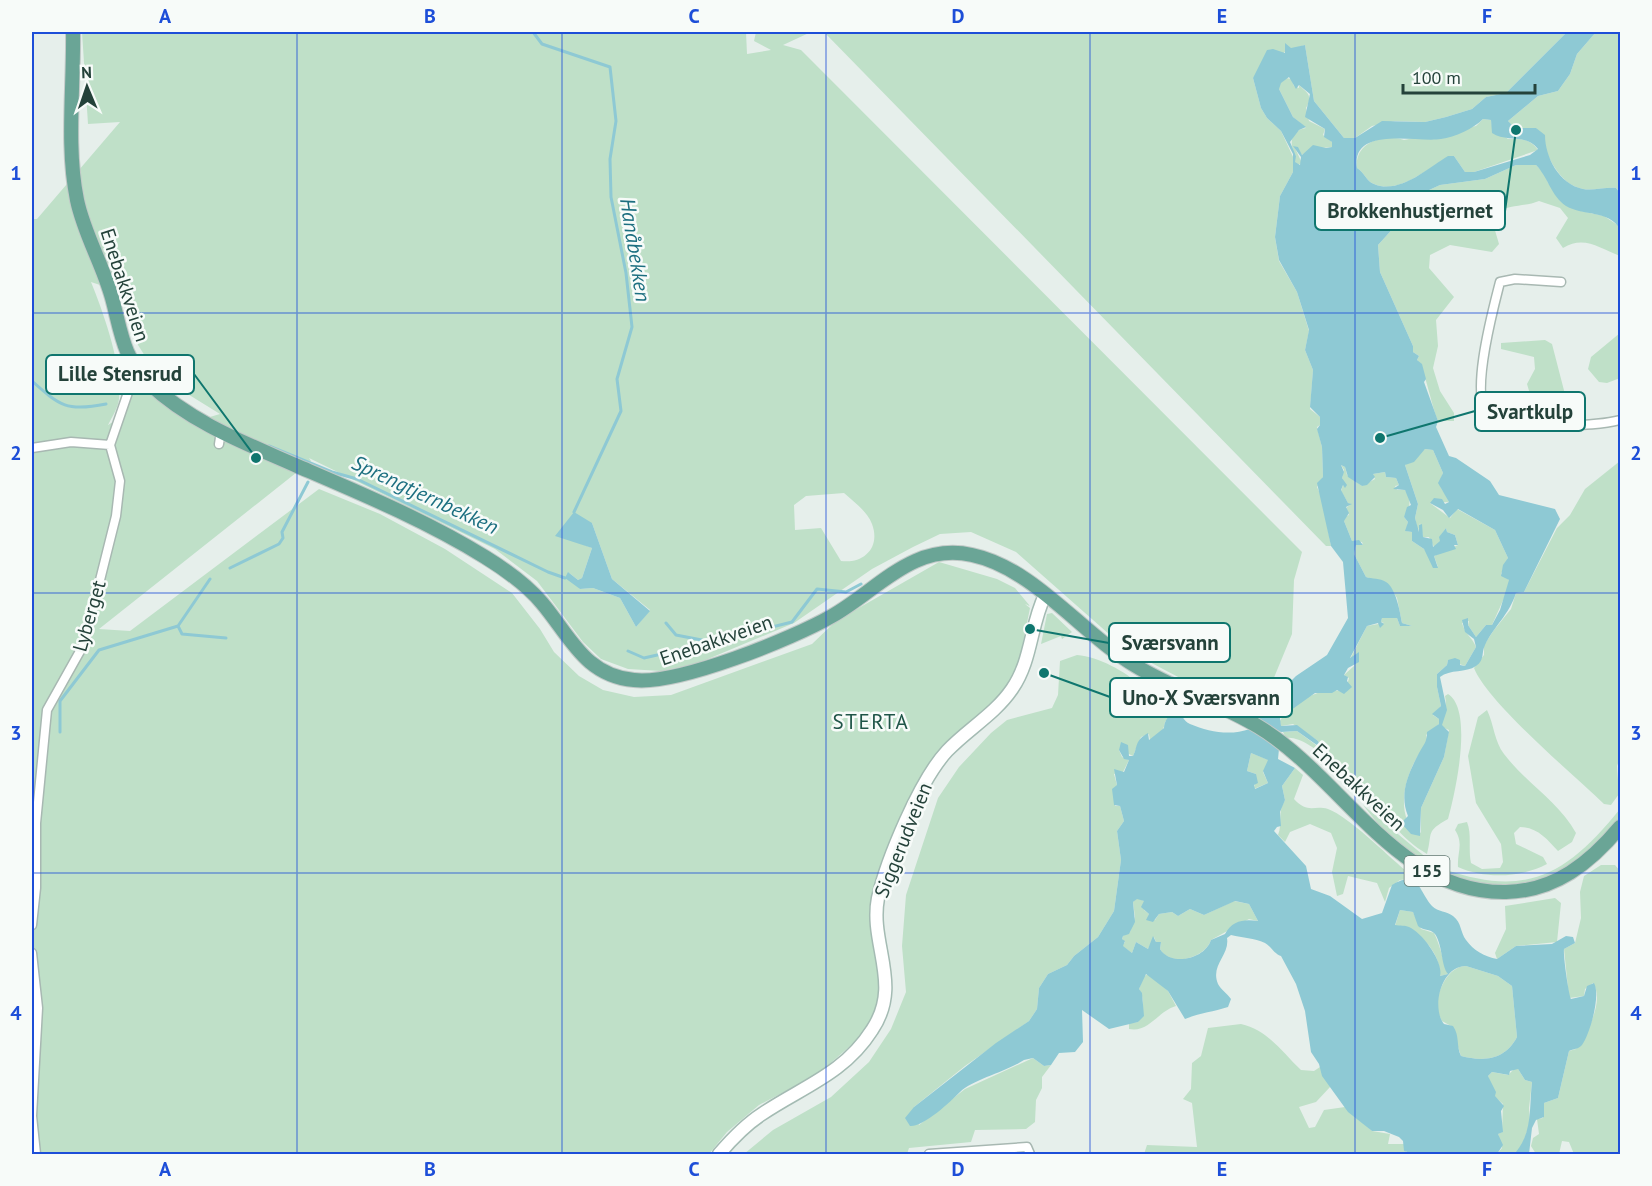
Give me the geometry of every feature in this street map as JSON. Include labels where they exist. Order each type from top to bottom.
[{"type":"main road","name":"Enebakkveien","points":[[73,32],[73,155],[76,197],[87,234],[109,287],[124,347],[136,369],[166,397],[220,438],[404,513],[482,555],[533,593],[589,664],[622,679],[653,681],[685,675],[797,633],[837,613],[900,568],[930,555],[953,553],[982,558],[1007,569],[1045,595],[1132,664],[1257,726],[1308,765],[1407,858],[1436,876],[1470,889],[1508,892],[1551,883],[1587,862],[1620,827]]},
{"type":"main road","name":"Siggerudveien","points":[[719,1155],[755,1119],[812,1087],[838,1067],[864,1042],[875,1026],[883,1008],[886,983],[878,902],[909,813],[923,785],[942,757],[1001,704],[1016,682],[1027,659],[1045,595]]},
{"type":"street","points":[[1561,282],[1515,279],[1500,282],[1485,352],[1481,390],[1483,408],[1489,416],[1508,426],[1585,425],[1620,420]]},
{"type":"street","points":[[32,448],[79,442],[110,445],[136,369]]},
{"type":"street","name":"Lyberget","points":[[32,925],[36,888],[36,823],[47,710],[84,644],[116,516],[120,481],[110,445]]},
{"type":"street","points":[[32,954],[38,1008],[32,1116],[36,1155]]},
{"type":"street","points":[[930,1155],[1027,1147],[1030,1155]]},
{"type":"green space","points":[[82,32],[746,32],[747,54],[771,50],[754,41],[756,32],[811,32],[783,45],[801,50],[1302,552],[1294,580],[1292,634],[1273,680],[1238,699],[1199,688],[1127,650],[1016,552],[971,532],[940,534],[872,569],[794,623],[696,664],[661,671],[628,669],[601,659],[583,642],[537,581],[495,549],[309,458],[311,461],[99,629],[130,631],[319,489],[380,514],[445,549],[512,593],[540,629],[554,652],[579,676],[603,690],[634,697],[671,695],[812,644],[836,621],[939,562],[997,579],[1015,588],[1030,606],[1025,604],[1030,608],[1018,667],[995,703],[958,732],[927,767],[886,854],[873,901],[881,994],[874,1016],[857,1040],[818,1074],[759,1105],[727,1132],[709,1154],[32,1154],[32,219],[37,219],[120,122],[88,124]],"holes":[[[122,280],[138,345],[157,375],[220,414],[203,419],[131,368],[133,382],[116,420],[108,425],[118,402],[118,371],[106,324],[91,282],[100,285]],[[844,493],[856,503],[872,524],[874,540],[868,553],[856,560],[841,561],[821,528],[795,530],[794,505],[806,496]],[[592,523],[612,579],[650,610],[636,627],[620,598],[593,588],[580,589],[568,572],[578,580],[582,578],[592,548],[582,544]]]},
{"type":"green space","points":[[824,32],[1567,32],[1506,93],[1486,97],[1472,109],[1446,117],[1425,122],[1395,121],[1372,126],[1355,138],[1344,138],[1314,101],[1305,45],[1286,51],[1253,78],[1261,108],[1267,118],[1281,131],[1294,159],[1296,156],[1292,147],[1292,138],[1301,129],[1306,128],[1293,117],[1279,89],[1278,85],[1286,78],[1291,79],[1294,86],[1299,88],[1299,85],[1307,93],[1309,100],[1306,108],[1309,121],[1325,129],[1323,135],[1332,142],[1332,147],[1311,149],[1302,155],[1294,146],[1302,163],[1298,165],[1294,162],[1293,172],[1280,196],[1275,237],[1279,261],[1297,292],[1309,331],[1305,350],[1313,370],[1310,409],[1320,417],[1320,425],[1317,427],[1322,447],[1323,477],[1317,487],[1322,498],[1331,546],[1326,546]]},
{"type":"green space","points":[[1596,32],[1620,32],[1620,193],[1616,188],[1583,189],[1574,186],[1553,165],[1536,128],[1514,128],[1508,121],[1538,96],[1558,91],[1570,74],[1577,54]]},
{"type":"green space","points":[[1483,119],[1491,120],[1492,126],[1508,139],[1524,140],[1538,150],[1474,172],[1465,172],[1454,156],[1415,178],[1395,186],[1384,187],[1374,184],[1357,168],[1360,152],[1365,146],[1379,139],[1404,140],[1476,126]]},
{"type":"green space","points":[[1516,165],[1536,165],[1545,174],[1548,183],[1581,211],[1604,216],[1619,226],[1620,256],[1585,243],[1571,244],[1563,248],[1556,238],[1568,218],[1560,208],[1539,201],[1506,208],[1496,213],[1494,227],[1499,244],[1492,252],[1450,245],[1430,255],[1429,268],[1454,297],[1436,320],[1438,346],[1433,368],[1440,391],[1454,413],[1454,421],[1438,421],[1417,360],[1419,356],[1413,352],[1413,346],[1380,272],[1378,245],[1427,191],[1440,185],[1485,179]]},
{"type":"green space","points":[[1620,333],[1620,378],[1607,383],[1599,382],[1588,369],[1591,357]]},
{"type":"green space","points":[[1545,340],[1552,344],[1567,402],[1567,412],[1555,415],[1541,413],[1532,401],[1527,384],[1535,369],[1534,357],[1501,349],[1501,343]]},
{"type":"green space","points":[[1425,449],[1433,450],[1443,473],[1440,486],[1449,502],[1430,503],[1450,518],[1457,509],[1495,530],[1508,558],[1501,574],[1509,580],[1509,587],[1492,625],[1486,625],[1476,637],[1468,625],[1469,621],[1462,623],[1476,647],[1465,666],[1448,660],[1447,665],[1437,674],[1441,706],[1433,715],[1439,719],[1439,724],[1426,735],[1428,742],[1411,769],[1405,790],[1407,820],[1421,833],[1421,808],[1444,757],[1449,730],[1442,727],[1442,723],[1446,704],[1445,696],[1448,694],[1456,703],[1460,717],[1460,753],[1455,791],[1448,819],[1433,830],[1427,854],[1409,841],[1332,762],[1299,740],[1286,738],[1283,732],[1297,731],[1320,748],[1318,741],[1293,724],[1281,726],[1280,721],[1285,714],[1309,696],[1328,691],[1345,693],[1349,678],[1344,675],[1354,666],[1354,658],[1350,659],[1367,626],[1384,623],[1381,622],[1382,618],[1397,618],[1400,626],[1412,626],[1402,623],[1397,598],[1389,585],[1366,577],[1354,554],[1356,545],[1363,545],[1362,542],[1352,541],[1344,521],[1344,517],[1349,515],[1346,508],[1351,504],[1341,491],[1343,485],[1346,487],[1342,478],[1344,470],[1341,465],[1345,467],[1347,475],[1362,486],[1375,479],[1373,474],[1385,472],[1386,477],[1396,478],[1399,485],[1395,486],[1397,490],[1405,490],[1409,501],[1404,517],[1408,522],[1406,531],[1412,532],[1412,541],[1424,549],[1438,567],[1434,556],[1458,545],[1455,535],[1447,532],[1446,528],[1441,535],[1441,541],[1434,547],[1429,537],[1423,537],[1420,523],[1418,532],[1415,518],[1418,504],[1405,465]]},
{"type":"green space","points":[[1620,461],[1620,758],[1617,766],[1619,794],[1611,805],[1604,804],[1513,718],[1496,700],[1474,668],[1484,655],[1484,645],[1511,609],[1516,593],[1524,592],[1557,528],[1570,515],[1585,489]]},
{"type":"green space","points":[[1052,613],[1072,632],[1062,639],[1061,636],[1041,644],[1047,614]]},
{"type":"green space","points":[[1077,655],[1103,662],[1120,670],[1145,689],[1165,699],[1176,710],[1165,722],[1158,735],[1150,740],[1149,734],[1141,737],[1133,756],[1127,753],[1128,747],[1119,750],[1122,757],[1129,760],[1123,772],[1114,774],[1117,785],[1115,806],[1120,806],[1124,821],[1117,831],[1121,860],[1114,911],[1098,937],[1074,956],[1067,965],[1048,974],[1039,988],[1037,1009],[1029,1021],[965,1066],[914,1107],[919,1125],[965,1089],[1033,1058],[1044,1066],[1051,1065],[1042,1077],[1042,1088],[1036,1100],[1035,1122],[1026,1129],[975,1130],[971,1142],[909,1148],[907,1154],[744,1154],[773,1130],[831,1097],[869,1062],[891,1029],[906,992],[902,946],[906,895],[938,798],[959,767],[991,733],[1007,720],[1052,708],[1058,695],[1060,661]]},
{"type":"green space","points":[[1487,710],[1498,744],[1504,754],[1560,811],[1576,833],[1572,842],[1558,851],[1537,831],[1520,827],[1514,833],[1516,844],[1543,857],[1547,864],[1537,869],[1514,874],[1491,875],[1458,867],[1460,844],[1455,830],[1458,824],[1467,822],[1471,863],[1482,869],[1500,868],[1503,862],[1501,844],[1476,803],[1468,756],[1478,717]]},
{"type":"green space","points":[[1251,753],[1269,760],[1263,772],[1268,783],[1254,789],[1256,774],[1247,771]]},
{"type":"green space","points":[[1295,768],[1303,775],[1294,799],[1299,804],[1307,808],[1328,809],[1336,813],[1356,827],[1405,870],[1409,879],[1400,880],[1389,888],[1385,902],[1377,883],[1348,876],[1343,894],[1337,896],[1332,872],[1337,848],[1331,833],[1310,824],[1290,832],[1285,842],[1278,835],[1281,809],[1285,800],[1282,786]]},
{"type":"green space","points":[[1363,805],[1434,864],[1431,867],[1387,835]]},
{"type":"green space","points":[[1620,809],[1620,820],[1594,848],[1563,870],[1546,878],[1528,884],[1490,887],[1473,884],[1445,874],[1444,869],[1474,878],[1500,881],[1523,880],[1544,874],[1564,864],[1582,850]]},
{"type":"green space","points":[[1601,865],[1615,865],[1620,871],[1620,1154],[1574,1154],[1569,1142],[1562,1141],[1559,1154],[1536,1154],[1531,1146],[1533,1138],[1539,1134],[1537,1119],[1543,1118],[1544,1103],[1558,1098],[1569,1051],[1576,1049],[1596,1008],[1596,990],[1593,983],[1585,989],[1584,996],[1569,998],[1564,949],[1575,943],[1581,918],[1580,892],[1584,876]]},
{"type":"green space","points":[[1137,898],[1144,901],[1144,910],[1149,914],[1148,919],[1155,920],[1159,914],[1172,912],[1178,916],[1190,909],[1204,915],[1234,901],[1249,904],[1258,921],[1249,919],[1211,940],[1202,952],[1195,956],[1179,959],[1165,955],[1160,949],[1161,942],[1156,942],[1154,937],[1148,949],[1136,942],[1132,953],[1122,946],[1125,942],[1122,939],[1130,932],[1135,917],[1133,902]]},
{"type":"green space","points":[[1555,898],[1561,903],[1557,942],[1516,946],[1497,959],[1495,953],[1506,929],[1505,906]]},
{"type":"green space","points":[[1400,910],[1413,912],[1421,929],[1434,933],[1448,974],[1440,976],[1437,959],[1427,943],[1413,932],[1395,926]]},
{"type":"green space","points":[[1466,966],[1498,976],[1512,986],[1517,1037],[1512,1045],[1500,1055],[1486,1059],[1461,1056],[1451,1026],[1442,1021],[1437,1007],[1441,987],[1454,970]]},
{"type":"green space","points":[[1149,974],[1168,991],[1176,1006],[1142,1028],[1129,1029],[1129,1023],[1138,1022],[1142,1014],[1143,1001],[1139,989],[1144,976]]},
{"type":"green space","points":[[1241,1024],[1267,1036],[1301,1070],[1314,1071],[1320,1067],[1331,1086],[1316,1102],[1299,1107],[1309,1128],[1315,1127],[1324,1110],[1345,1107],[1372,1131],[1390,1134],[1388,1144],[1404,1144],[1406,1152],[1414,1154],[1144,1154],[1147,1145],[1197,1147],[1192,1103],[1183,1099],[1191,1089],[1192,1063],[1201,1056],[1208,1028]]},
{"type":"green space","points":[[1514,1069],[1518,1069],[1525,1080],[1532,1082],[1530,1123],[1519,1154],[1497,1154],[1502,1148],[1498,1134],[1502,1132],[1503,1104],[1494,1096],[1488,1076],[1492,1072],[1508,1075]]},
{"type":"water","points":[[1567,32],[1596,32],[1577,54],[1570,74],[1558,91],[1538,96],[1508,121],[1515,128],[1536,128],[1545,135],[1551,160],[1560,176],[1567,182],[1583,189],[1616,188],[1620,193],[1620,229],[1603,216],[1566,206],[1557,197],[1536,165],[1516,165],[1485,179],[1440,185],[1427,191],[1378,245],[1380,272],[1413,346],[1413,352],[1419,356],[1417,360],[1422,364],[1426,379],[1424,382],[1438,421],[1436,427],[1449,456],[1456,458],[1490,481],[1499,495],[1555,509],[1560,519],[1524,592],[1516,593],[1489,638],[1481,661],[1468,670],[1448,673],[1440,677],[1447,710],[1442,725],[1449,732],[1444,757],[1421,808],[1420,836],[1411,834],[1401,823],[1408,816],[1404,800],[1408,776],[1425,743],[1427,732],[1439,724],[1439,719],[1432,714],[1441,706],[1437,674],[1447,665],[1448,660],[1455,658],[1460,660],[1460,665],[1465,666],[1476,647],[1474,639],[1465,632],[1462,620],[1468,618],[1468,625],[1476,637],[1486,625],[1492,625],[1500,610],[1509,580],[1501,576],[1503,565],[1508,558],[1495,530],[1458,509],[1449,518],[1443,510],[1430,503],[1434,498],[1442,499],[1445,504],[1449,502],[1438,483],[1443,473],[1433,450],[1425,449],[1414,462],[1405,465],[1418,504],[1415,518],[1419,532],[1419,525],[1422,524],[1423,537],[1432,539],[1433,547],[1440,541],[1439,537],[1446,528],[1447,532],[1455,535],[1458,545],[1454,545],[1456,549],[1434,556],[1438,568],[1433,568],[1424,549],[1412,541],[1412,532],[1405,531],[1408,522],[1404,517],[1407,507],[1411,505],[1405,490],[1393,489],[1399,485],[1396,478],[1386,477],[1385,472],[1373,474],[1375,477],[1367,485],[1362,486],[1348,477],[1345,467],[1341,465],[1344,472],[1342,478],[1347,485],[1345,488],[1343,485],[1341,490],[1348,503],[1352,504],[1346,507],[1349,513],[1344,521],[1352,541],[1359,540],[1363,545],[1356,545],[1354,554],[1366,577],[1381,580],[1389,585],[1397,601],[1402,623],[1412,626],[1400,626],[1397,618],[1382,618],[1381,622],[1384,624],[1380,628],[1378,623],[1367,626],[1350,658],[1359,652],[1359,662],[1348,668],[1344,675],[1348,677],[1347,681],[1352,687],[1344,694],[1337,690],[1332,693],[1315,693],[1280,718],[1281,726],[1297,725],[1318,741],[1321,748],[1297,731],[1281,732],[1264,724],[1279,749],[1278,759],[1295,768],[1282,786],[1285,800],[1280,812],[1281,826],[1274,831],[1306,866],[1311,889],[1330,896],[1362,919],[1382,913],[1392,885],[1408,879],[1413,880],[1432,906],[1451,914],[1456,919],[1464,937],[1472,947],[1484,955],[1497,959],[1516,946],[1552,944],[1566,936],[1573,937],[1575,943],[1564,949],[1570,996],[1571,999],[1584,996],[1587,986],[1594,983],[1596,996],[1594,1014],[1582,1045],[1569,1051],[1558,1098],[1544,1103],[1544,1117],[1536,1120],[1532,1128],[1529,1154],[1516,1152],[1528,1127],[1532,1082],[1525,1080],[1518,1069],[1510,1071],[1509,1075],[1492,1072],[1488,1076],[1496,1092],[1495,1096],[1504,1106],[1501,1111],[1503,1132],[1498,1134],[1503,1145],[1497,1154],[1414,1154],[1404,1151],[1403,1141],[1399,1137],[1384,1131],[1372,1131],[1348,1112],[1322,1076],[1319,1064],[1311,1052],[1305,1011],[1296,984],[1281,956],[1265,943],[1231,935],[1227,938],[1226,950],[1216,971],[1218,984],[1231,999],[1228,1007],[1185,1019],[1168,991],[1146,974],[1139,989],[1142,993],[1144,1016],[1138,1022],[1109,1029],[1082,1010],[1083,1042],[1075,1052],[1059,1053],[1051,1065],[1044,1066],[1033,1058],[1024,1060],[966,1087],[922,1123],[910,1126],[905,1118],[914,1107],[996,1043],[1029,1021],[1037,1009],[1039,988],[1048,974],[1067,965],[1074,956],[1098,937],[1114,911],[1121,860],[1117,831],[1124,821],[1120,806],[1114,805],[1112,789],[1117,785],[1114,769],[1124,772],[1129,760],[1124,759],[1119,750],[1121,742],[1128,745],[1129,756],[1133,756],[1140,739],[1148,733],[1149,740],[1164,728],[1167,718],[1176,712],[1190,724],[1212,731],[1227,733],[1250,729],[1252,712],[1264,708],[1296,676],[1327,655],[1348,618],[1343,562],[1331,546],[1317,483],[1323,477],[1322,447],[1317,429],[1320,425],[1320,417],[1310,407],[1313,370],[1305,350],[1309,330],[1297,292],[1279,260],[1275,237],[1280,196],[1293,172],[1293,154],[1281,131],[1267,118],[1261,108],[1253,78],[1267,50],[1273,49],[1285,53],[1285,43],[1291,48],[1305,45],[1314,101],[1344,138],[1355,138],[1382,121],[1425,122],[1446,117],[1472,109],[1486,97],[1506,93]],"holes":[[[1289,77],[1296,89],[1299,85],[1310,94],[1305,117],[1325,129],[1324,137],[1332,142],[1332,147],[1326,148],[1313,145],[1302,155],[1298,147],[1293,146],[1301,157],[1300,165],[1295,162],[1296,156],[1290,142],[1299,130],[1306,127],[1293,117],[1279,89],[1281,83]],[[1483,119],[1491,120],[1492,133],[1528,141],[1538,149],[1530,155],[1474,172],[1465,172],[1454,156],[1448,156],[1413,179],[1393,186],[1374,184],[1357,168],[1358,155],[1364,146],[1375,141],[1441,139],[1474,126]],[[1251,753],[1268,760],[1263,771],[1268,783],[1255,789],[1254,785],[1258,783],[1256,774],[1247,771]],[[1137,899],[1144,901],[1141,907],[1149,914],[1146,920],[1153,922],[1159,914],[1172,912],[1178,916],[1190,909],[1204,915],[1235,901],[1249,904],[1258,921],[1248,920],[1235,923],[1225,934],[1211,940],[1208,947],[1195,956],[1179,959],[1165,955],[1160,949],[1161,942],[1156,942],[1153,936],[1148,949],[1136,942],[1132,953],[1123,946],[1125,941],[1122,939],[1123,936],[1129,934],[1135,922],[1133,902]],[[1400,910],[1413,912],[1418,926],[1435,934],[1448,974],[1440,976],[1436,956],[1420,935],[1406,926],[1395,925]],[[1466,966],[1498,976],[1512,986],[1517,1037],[1512,1045],[1500,1055],[1486,1059],[1461,1056],[1455,1030],[1453,1026],[1444,1024],[1438,1008],[1441,989],[1450,973]]]},
{"type":"water","points":[[574,512],[592,523],[612,579],[650,611],[636,627],[620,598],[593,588],[580,589],[565,578],[568,572],[578,580],[582,578],[592,548],[555,536]]},
{"type":"waterway","name":"Hanåbekken","points":[[533,32],[542,44],[610,67],[616,121],[610,159],[611,197],[626,273],[632,327],[617,379],[621,411],[574,512]]},
{"type":"waterway","name":"Sprengtjernbekken","points":[[32,381],[65,405],[82,407],[106,404]]},
{"type":"waterway","name":"Sprengtjernbekken","points":[[269,446],[332,472],[357,479],[548,572],[565,578]]},
{"type":"waterway","points":[[230,568],[279,544],[283,538],[282,532],[308,482]]},
{"type":"waterway","points":[[60,732],[60,701],[99,650],[178,626],[210,579]]},
{"type":"waterway","points":[[666,623],[676,635],[712,642],[792,622],[817,589],[846,592],[861,584]]},
{"type":"waterway","points":[[178,626],[182,634],[226,638]]},
{"type":"waterway","points":[[628,651],[644,658],[710,643]]},
{"type":"place","name":"Brokkenhustjernet","points":[[1516,130]]},
{"type":"place","name":"Svartkulp","points":[[1380,438]]},
{"type":"place","name":"Lille Stensrud","points":[[256,458]]},
{"type":"place","name":"Sværsvann","points":[[1030,629]]},
{"type":"place","name":"Uno-X Sværsvann","points":[[1044,673]]},
{"type":"district","name":"STERTA","points":[[871,722]]}]
